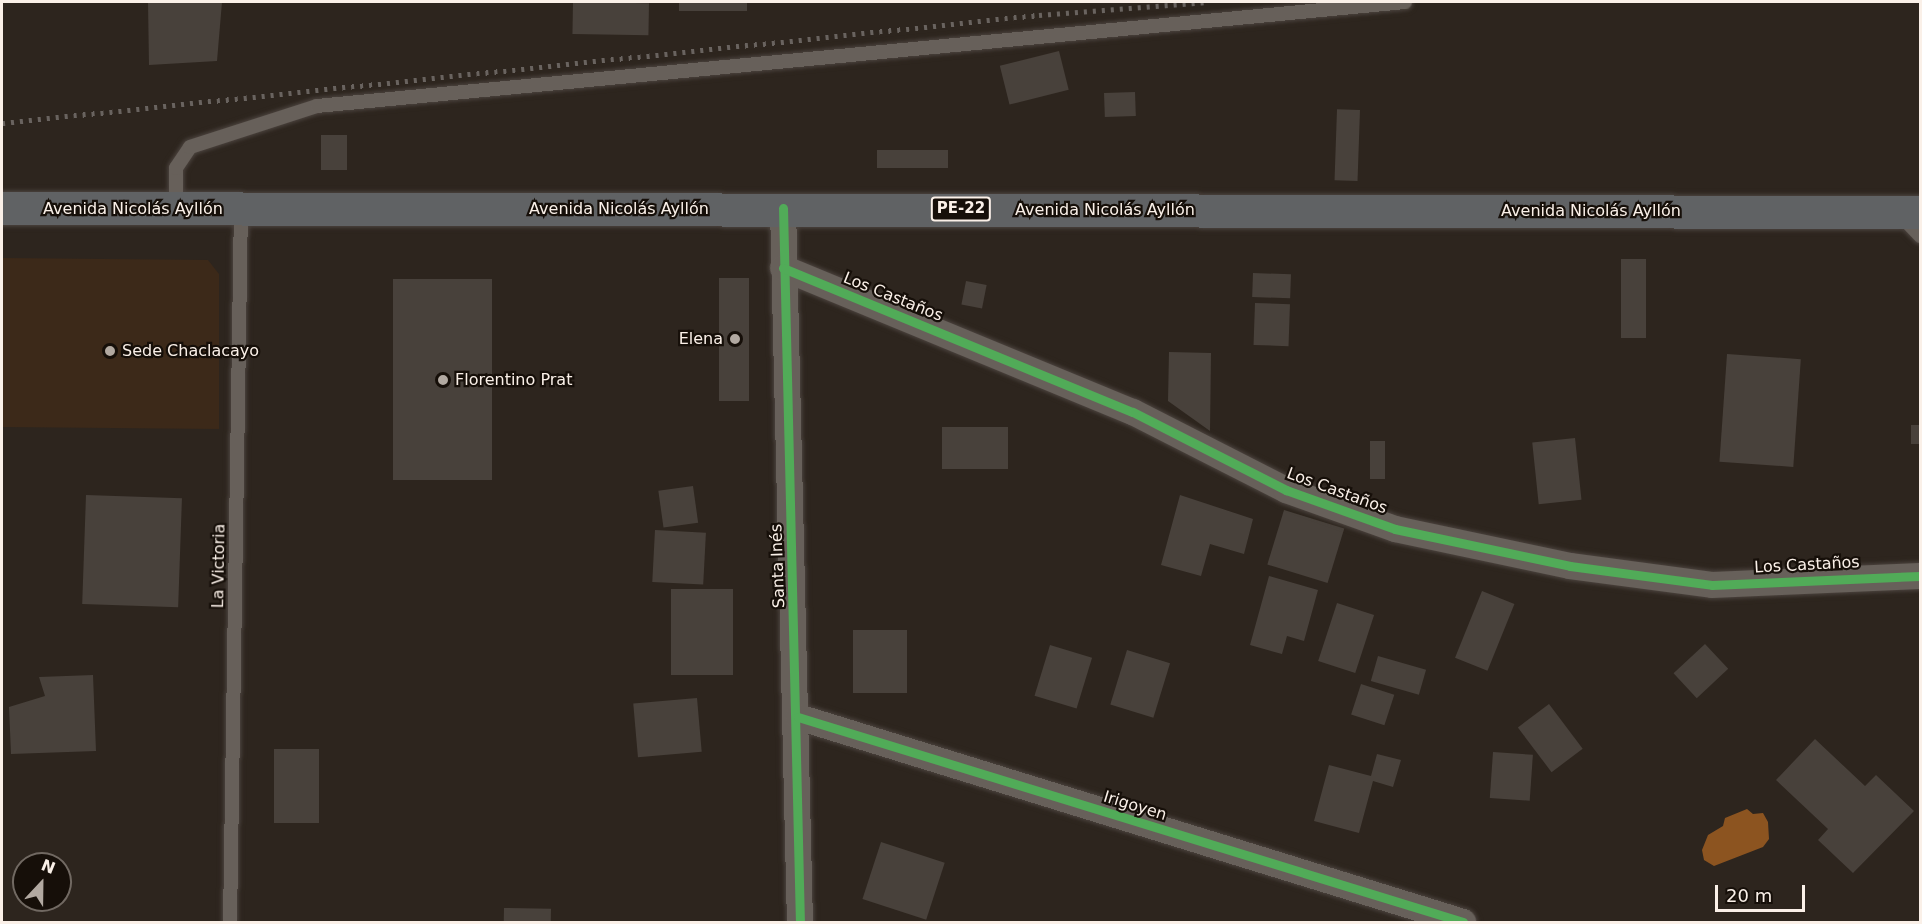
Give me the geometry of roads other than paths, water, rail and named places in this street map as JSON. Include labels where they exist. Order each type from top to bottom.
[{"type":"highway","name":"Avenida Nicolás Ayllón","points":[[2,208],[783,208],[1909,213]]},
{"type":"street","name":"Santa Inés","points":[[783,208],[798,717],[800,922]]},
{"type":"street","name":"Los Castaños","points":[[783,268],[1133,412],[1286,490],[1395,529],[1570,566],[1712,585],[1920,576]]},
{"type":"street","name":"Irigoyen","points":[[798,717],[1463,922]]},
{"type":"lane","points":[[176,209],[176,168],[190,147],[317,106],[1405,2]]},
{"type":"lane","name":"La Victoria","points":[[230,922],[242,209]]},
{"type":"lane","points":[[1909,213],[1920,236]]},
{"type":"railway","points":[[2,123],[1039,15],[1208,2]]},
{"type":"place","name":"Elena","points":[[735,339]]},
{"type":"place","name":"Sede Chaclacayo","points":[[110,351]]},
{"type":"place","name":"Florentino Prat","points":[[443,380]]}]
